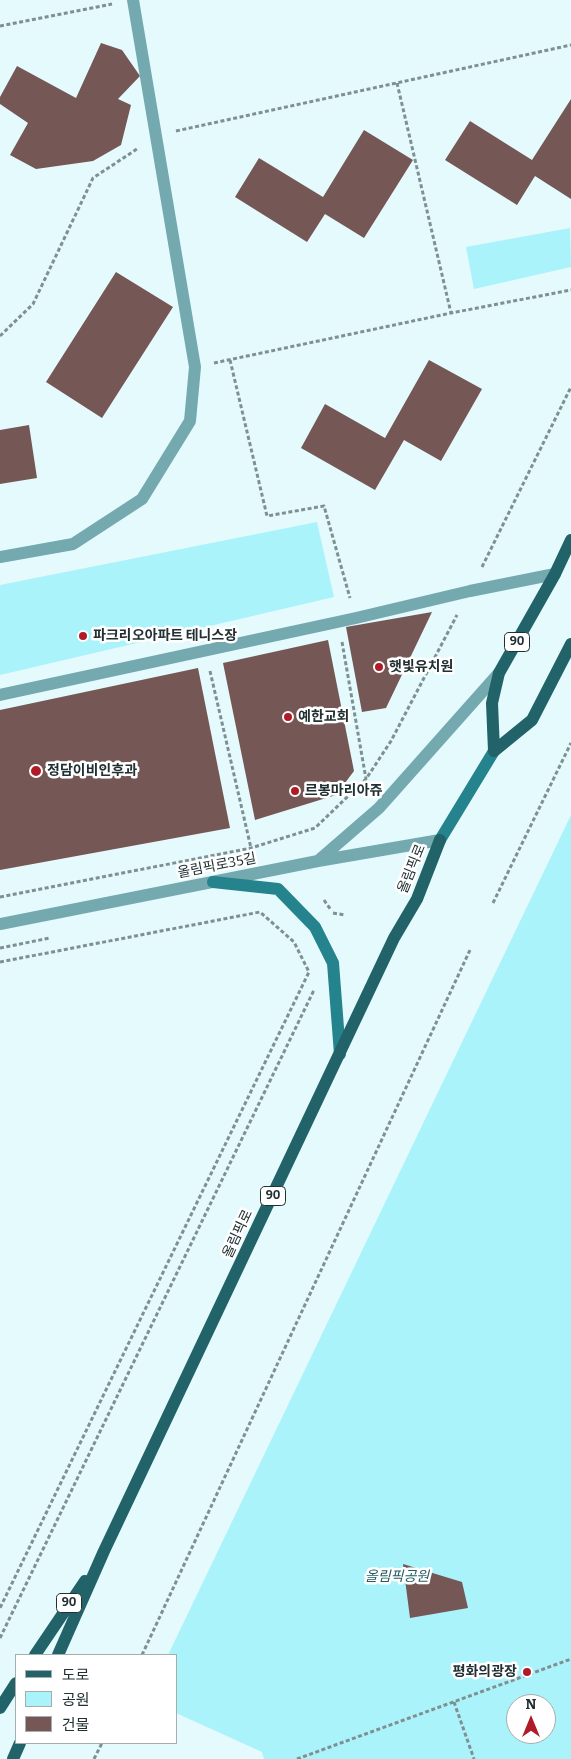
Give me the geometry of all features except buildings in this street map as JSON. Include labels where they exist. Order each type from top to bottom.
[{"type":"main road","name":"90","points":[[494,751],[492,702],[499,673],[555,574],[571,540]]},
{"type":"main road","name":"올림픽로","points":[[58,1654],[104,1551],[394,938],[417,899],[440,840],[494,751],[532,720],[571,644]]},
{"type":"main road","points":[[213,882],[278,889],[315,927],[333,963],[340,1054]]},
{"type":"main road","name":"90","points":[[36,1654],[104,1551]]},
{"type":"main road","points":[[0,1708],[15,1685]]},
{"type":"main road","points":[[13,1759],[20,1744]]},
{"type":"street","points":[[0,557],[73,544],[142,499],[190,421],[195,367],[133,0]]},
{"type":"street","points":[[0,695],[555,574]]},
{"type":"street","points":[[318,861],[378,808],[499,673]]},
{"type":"street","name":"올림픽로35길","points":[[0,924],[318,861],[440,840]]},
{"type":"path","points":[[0,26],[113,4]]},
{"type":"path","points":[[0,336],[34,304],[93,178],[156,136],[571,45]]},
{"type":"path","points":[[398,83],[451,313]]},
{"type":"path","points":[[195,367],[451,313],[571,290]]},
{"type":"path","points":[[230,360],[267,516],[324,506],[356,618]]},
{"type":"path","points":[[0,897],[251,848],[315,828],[366,779],[391,741],[470,591],[571,387]]},
{"type":"path","points":[[338,622],[366,779]]},
{"type":"path","points":[[206,651],[251,848]]},
{"type":"path","points":[[493,902],[571,742]]},
{"type":"path","points":[[0,962],[260,912],[294,942],[309,972],[0,1608]]},
{"type":"path","points":[[333,913],[345,915]]},
{"type":"path","points":[[0,948],[58,936]]},
{"type":"path","points":[[142,1654],[470,950]]},
{"type":"path","points":[[0,1638],[315,988]]},
{"type":"path","points":[[297,1759],[571,1659]]},
{"type":"path","points":[[454,1702],[474,1759]]},
{"type":"path","points":[[94,1759],[102,1744]]},
{"type":"green space","points":[[570,228],[571,267],[474,289],[466,247]]},
{"type":"green space","name":"파크리오아파트 테니스장","points":[[317,522],[334,597],[0,675],[0,585]]},
{"type":"green space","name":"올림픽공원","points":[[571,815],[571,1759],[264,1759],[262,1752],[178,1714],[178,1654],[168,1654]]},
{"type":"place","name":"파크리오아파트 테니스장","points":[[83,636]]},
{"type":"place","name":"햇빛유치원","points":[[379,667]]},
{"type":"place","name":"예한교회","points":[[288,717]]},
{"type":"place","name":"정담이비인후과","points":[[36,771]]},
{"type":"place","name":"르봉마리아쥬","points":[[295,791]]},
{"type":"place","name":"평화의광장","points":[[527,1672]]}]
